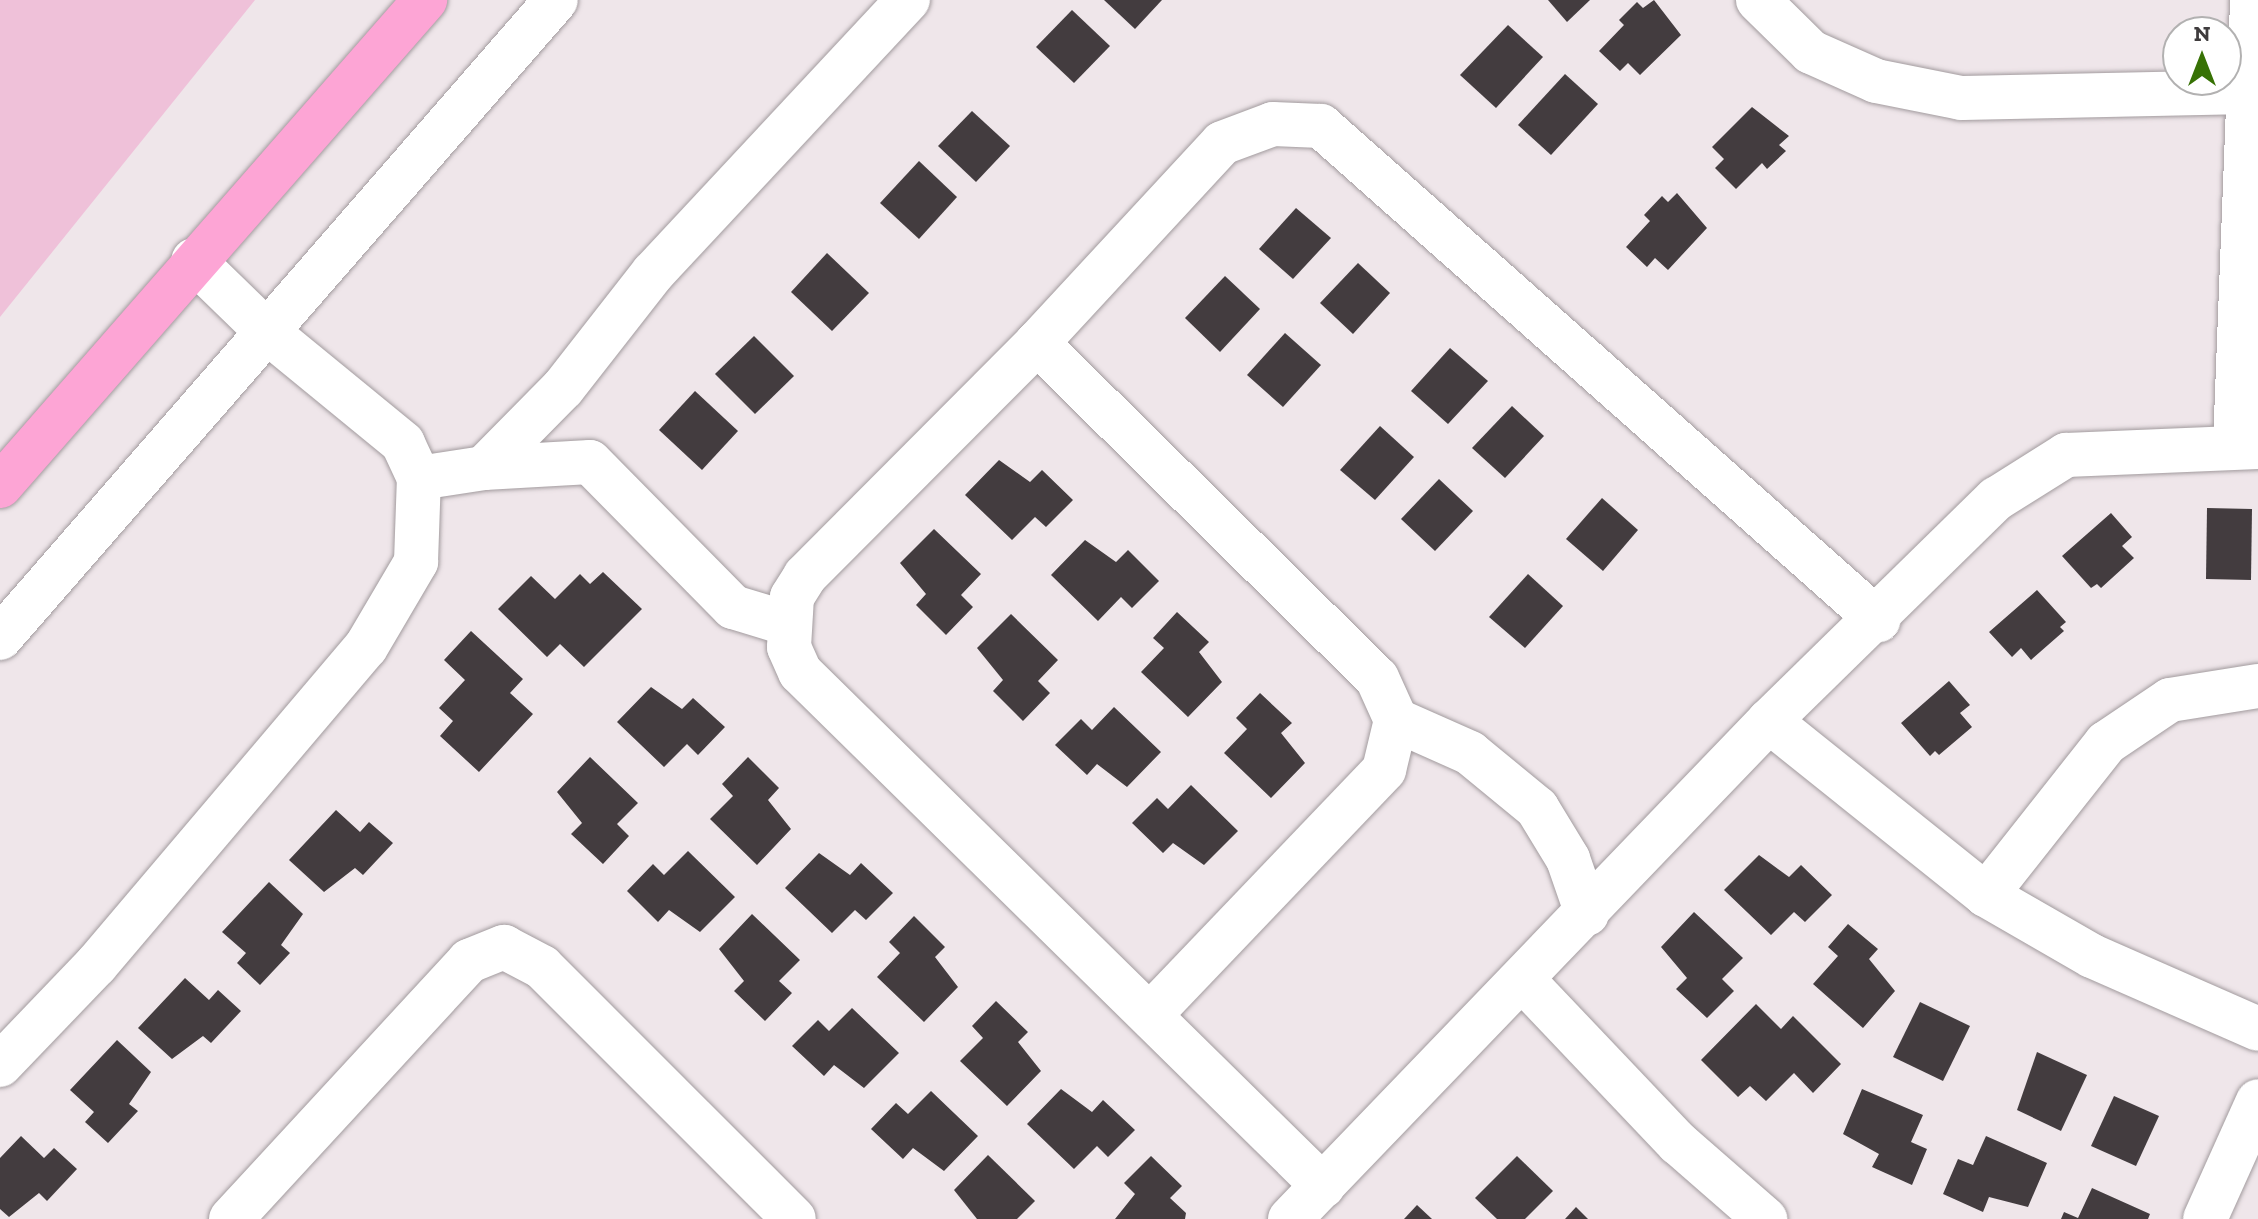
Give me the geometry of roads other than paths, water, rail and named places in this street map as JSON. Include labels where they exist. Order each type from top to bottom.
[{"type":"highway","points":[[0,486],[193,260],[425,0]]},
{"type":"street","points":[[0,638],[265,330],[556,0]]},
{"type":"street","points":[[484,468],[563,388],[653,273],[908,0]]},
{"type":"street","points":[[1758,0],[1811,52],[1876,81],[1961,98],[2251,92]]},
{"type":"street","points":[[1290,1219],[1524,981],[1769,721],[1878,620],[1996,499],[2066,455],[2247,446],[2252,0]]},
{"type":"street","points":[[1323,1186],[800,672],[789,647],[792,597],[805,576],[1037,343],[1222,143],[1273,124],[1321,126],[1878,620]]},
{"type":"street","points":[[0,1065],[96,965],[366,647],[416,562],[419,478],[403,443],[265,330],[193,260]]},
{"type":"street","points":[[1037,343],[1377,678],[1396,720],[1384,770],[1151,1014]]},
{"type":"street","points":[[419,478],[484,468],[590,462],[733,607],[789,624]]},
{"type":"street","points":[[1986,895],[2106,743],[2170,700],[2258,686]]},
{"type":"street","points":[[1396,720],[1470,753],[1537,808],[1568,859],[1587,914]]},
{"type":"street","points":[[1769,721],[1986,895],[2092,956],[2258,1029]]},
{"type":"street","points":[[231,1219],[469,961],[504,947],[542,967],[794,1219]]},
{"type":"street","points":[[1524,981],[1678,1143],[1765,1219]]},
{"type":"street","points":[[2205,1219],[2258,1101]]}]
